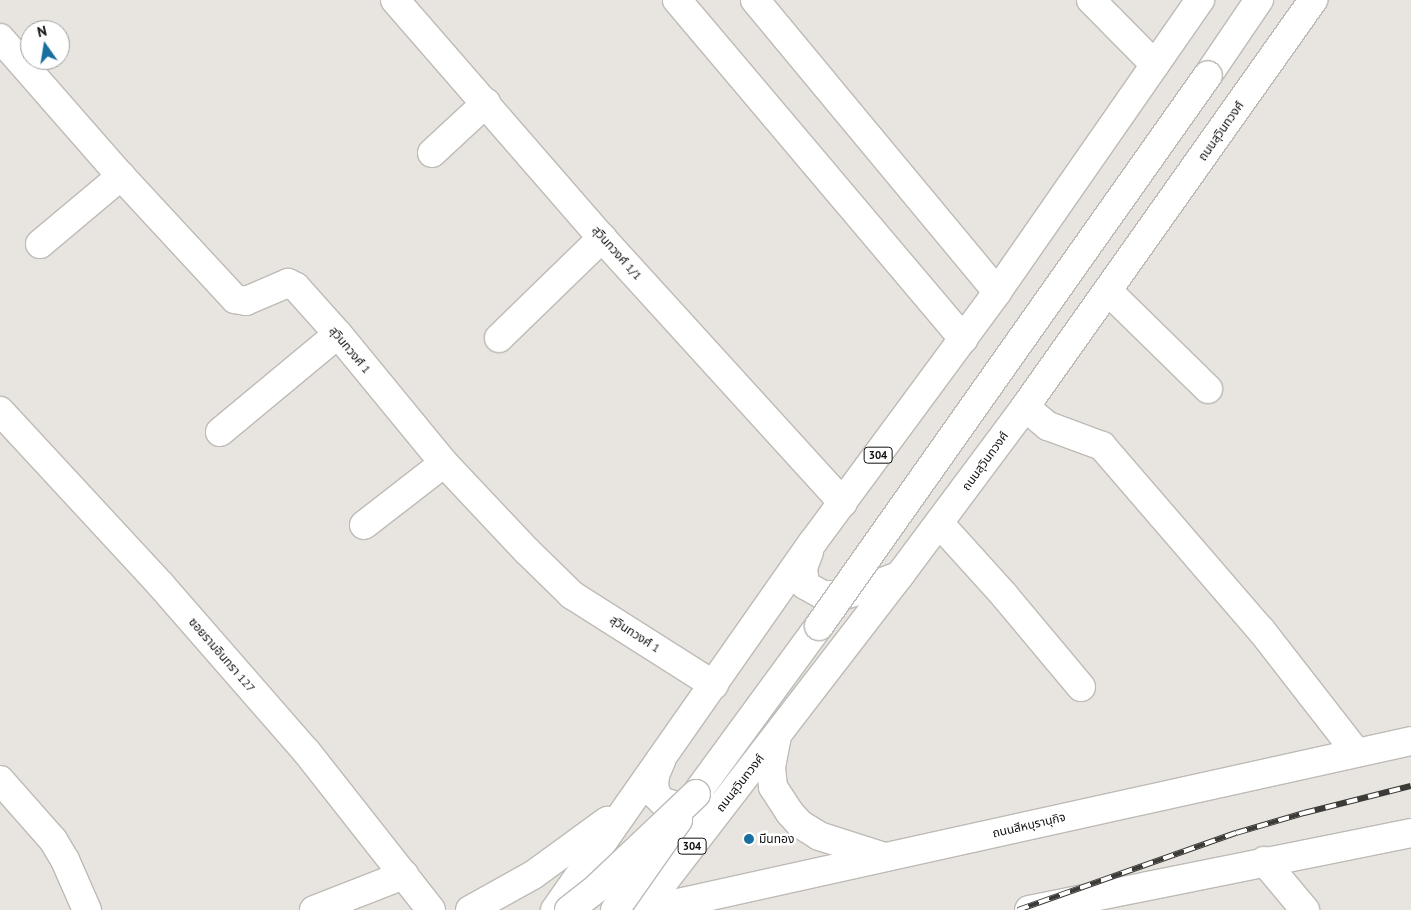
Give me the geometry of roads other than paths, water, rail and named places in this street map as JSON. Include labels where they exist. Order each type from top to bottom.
[{"type":"main road","name":"สุวินทวงศ์ 1/1","points":[[395,0],[602,238],[843,503]]},
{"type":"main road","points":[[677,0],[963,339]]},
{"type":"main road","points":[[755,0],[997,292]]},
{"type":"main road","points":[[1091,0],[1155,65]]},
{"type":"main road","name":"304","points":[[555,910],[813,542],[997,292],[1200,0]]},
{"type":"main road","points":[[615,910],[696,794],[819,626],[1259,0]]},
{"type":"main road","name":"ถนนสุวินทวงศ์","points":[[642,910],[900,575],[1025,407],[1312,0]]},
{"type":"main road","name":"สุวินทวงศ์ 1","points":[[0,38],[121,176],[235,299],[246,301],[288,283],[296,288],[338,334],[444,463],[527,551],[572,595],[714,685]]},
{"type":"main road","points":[[432,153],[486,103]]},
{"type":"main road","points":[[40,244],[121,176]]},
{"type":"main road","points":[[499,338],[602,238]]},
{"type":"main road","points":[[1108,291],[1208,389]]},
{"type":"main road","points":[[220,432],[338,334]]},
{"type":"main road","points":[[1025,407],[1048,426],[1102,446],[1261,630],[1356,752]]},
{"type":"main road","name":"ซอยรามอินทรา 127","points":[[0,411],[161,585],[306,751],[432,910]]},
{"type":"main road","points":[[364,524],[444,463]]},
{"type":"main road","points":[[939,523],[1004,595],[1081,687]]},
{"type":"main road","points":[[813,542],[802,574],[805,585],[823,595],[844,595],[900,575]]},
{"type":"main road","points":[[777,736],[771,768],[773,787],[790,813],[800,824],[819,836],[886,857]]},
{"type":"main road","name":"ถนนสีหบุรานุกิจ","points":[[647,910],[1411,741]]},
{"type":"main road","points":[[663,756],[655,775],[654,786],[657,796],[663,802],[675,807],[686,808],[698,805],[741,781]]},
{"type":"main road","points":[[0,780],[53,840],[65,860],[87,910]]},
{"type":"main road","points":[[569,910],[598,887],[696,794]]},
{"type":"main road","points":[[470,910],[533,875],[626,808]]},
{"type":"main road","points":[[1029,910],[1070,906],[1264,861],[1411,833]]},
{"type":"main road","points":[[1264,861],[1305,910]]},
{"type":"main road","points":[[314,910],[404,875]]},
{"type":"railway","points":[[1018,910],[1236,833],[1304,813],[1411,786]]},
{"type":"place","name":"มีนทอง","points":[[749,839]]}]
